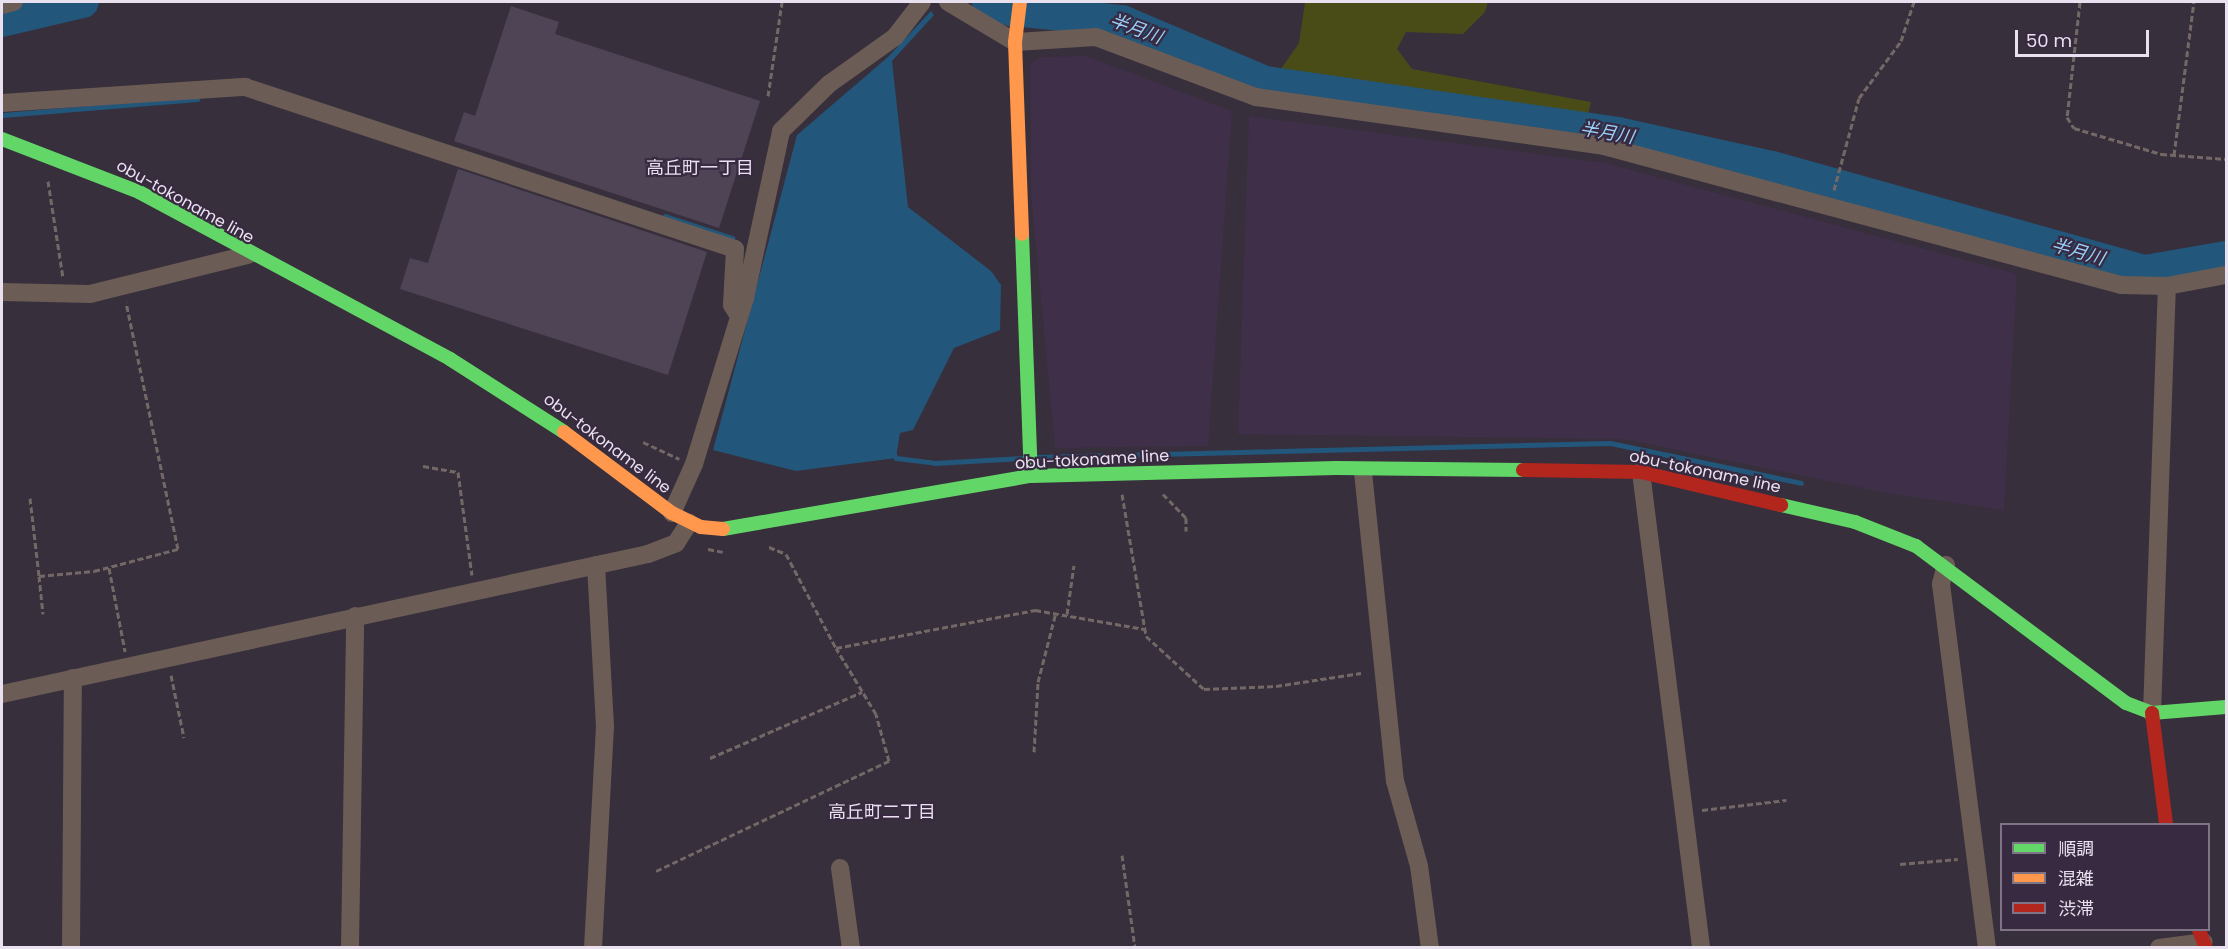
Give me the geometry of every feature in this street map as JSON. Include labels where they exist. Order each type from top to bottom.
[{"type":"main road","points":[[1020,2],[1016,34],[1031,476]]},
{"type":"main road","name":"obu-tokoname line","points":[[2,139],[47,153],[139,192],[249,255],[527,404],[672,513],[695,525],[740,530],[1031,476],[1363,472],[1641,472],[1855,522],[1916,546],[1946,565],[2087,678],[2152,713]]},
{"type":"main road","points":[[2166,823],[2152,713],[2226,707]]},
{"type":"street","points":[[672,513],[694,464],[739,316],[781,131],[830,84],[887,43],[922,2]]},
{"type":"street","points":[[948,2],[1016,34],[1096,37],[1256,97],[1604,146],[1830,206],[2069,274],[2121,285],[2167,286],[2226,275]]},
{"type":"street","points":[[2,103],[245,87],[735,249],[732,305],[739,316]]},
{"type":"street","points":[[2,292],[65,294],[123,285],[249,255]]},
{"type":"street","points":[[2152,713],[2167,286]]},
{"type":"street","points":[[1363,472],[1395,781],[1419,866],[1430,948]]},
{"type":"street","points":[[1641,472],[1701,948]]},
{"type":"street","points":[[2,694],[596,565],[676,543],[695,525]]},
{"type":"street","points":[[593,948],[605,726],[596,565]]},
{"type":"street","points":[[1946,565],[1941,584],[1987,948]]},
{"type":"street","points":[[350,948],[355,616]]},
{"type":"street","points":[[71,948],[73,678]]},
{"type":"street","points":[[840,868],[851,948]]},
{"type":"street","points":[[2159,948],[2203,940]]},
{"type":"path","points":[[768,96],[782,2]]},
{"type":"path","points":[[1830,206],[1859,98],[1901,41],[1914,2]]},
{"type":"path","points":[[2080,2],[2070,123],[2096,139],[2174,155],[2226,159]]},
{"type":"path","points":[[2174,155],[2194,2]]},
{"type":"path","points":[[47,153],[65,294]]},
{"type":"path","points":[[39,576],[109,567],[168,553],[181,544],[123,285]]},
{"type":"path","points":[[643,442],[694,464]]},
{"type":"path","points":[[423,466],[458,472],[475,592]]},
{"type":"path","points":[[1147,474],[1147,482],[1182,511],[1186,531]]},
{"type":"path","points":[[1095,475],[1099,485],[1125,499],[1144,629]]},
{"type":"path","points":[[30,498],[43,615]]},
{"type":"path","points":[[695,525],[711,553],[734,551]]},
{"type":"path","points":[[656,871],[883,768],[890,754],[885,735],[786,554],[757,549]]},
{"type":"path","points":[[1067,614],[1074,565]]},
{"type":"path","points":[[109,567],[128,666]]},
{"type":"path","points":[[836,648],[927,627],[1035,610],[1144,629],[1196,683],[1216,692],[1361,673]]},
{"type":"path","points":[[1034,752],[1038,682],[1056,612]]},
{"type":"path","points":[[168,657],[184,738]]},
{"type":"path","points":[[710,758],[862,692]]},
{"type":"path","points":[[1684,812],[1786,800]]},
{"type":"path","points":[[1122,855],[1135,948]]},
{"type":"path","points":[[1900,864],[1975,858]]},
{"type":"shaded area","points":[[1305,2],[1488,2],[1485,12],[1463,34],[1406,32],[1397,49],[1412,69],[1591,102],[1587,119],[1274,79],[1299,43]]},
{"type":"shaded area","points":[[1086,56],[1232,111],[1208,446],[1055,448],[1031,194],[1030,65],[1040,57]]},
{"type":"shaded area","points":[[1249,116],[1605,163],[2017,274],[2004,510],[1886,493],[1624,439],[1238,434]]},
{"type":"water","points":[[931,11],[934,15],[892,61],[908,207],[991,271],[1001,285],[1000,330],[954,348],[913,430],[900,433],[896,458],[796,471],[713,450],[797,135],[888,57]]},
{"type":"building","points":[[511,6],[559,22],[555,34],[760,101],[719,228],[454,141],[464,112],[475,116]]},
{"type":"building","points":[[458,169],[707,252],[668,375],[400,289],[410,258],[428,263]]},
{"type":"waterway","name":"半月川","points":[[2,21],[83,2]]},
{"type":"waterway","name":"半月川","points":[[988,2],[1011,10],[1122,21],[1265,82],[1617,133],[1772,167],[2145,271],[2226,257]]},
{"type":"waterway","points":[[2,115],[197,99]]},
{"type":"waterway","points":[[665,216],[732,238]]},
{"type":"waterway","points":[[1036,457],[1610,443],[1801,483]]},
{"type":"waterway","points":[[893,453],[896,458],[934,463],[1024,458]]},
{"type":"traffic: fast","points":[[2,139],[139,192],[450,359],[564,432]]},
{"type":"traffic: fast","points":[[1022,234],[1031,476]]},
{"type":"traffic: fast","points":[[723,529],[1031,476],[1336,468],[1523,470]]},
{"type":"traffic: fast","points":[[1781,505],[1855,522],[1916,546],[2126,703],[2152,713],[2226,707]]},
{"type":"traffic: slow","points":[[1020,2],[1015,42],[1022,234]]},
{"type":"traffic: slow","points":[[564,432],[672,513],[701,527],[723,529]]},
{"type":"traffic: jam","points":[[1523,470],[1641,472],[1781,505]]},
{"type":"traffic: jam","points":[[2152,713],[2166,823]]},
{"type":"traffic: jam","points":[[2199,931],[2206,948]]},
{"type":"district","name":"高丘町一丁目","points":[[700,168]]},
{"type":"district","name":"高丘町二丁目","points":[[882,812]]}]
